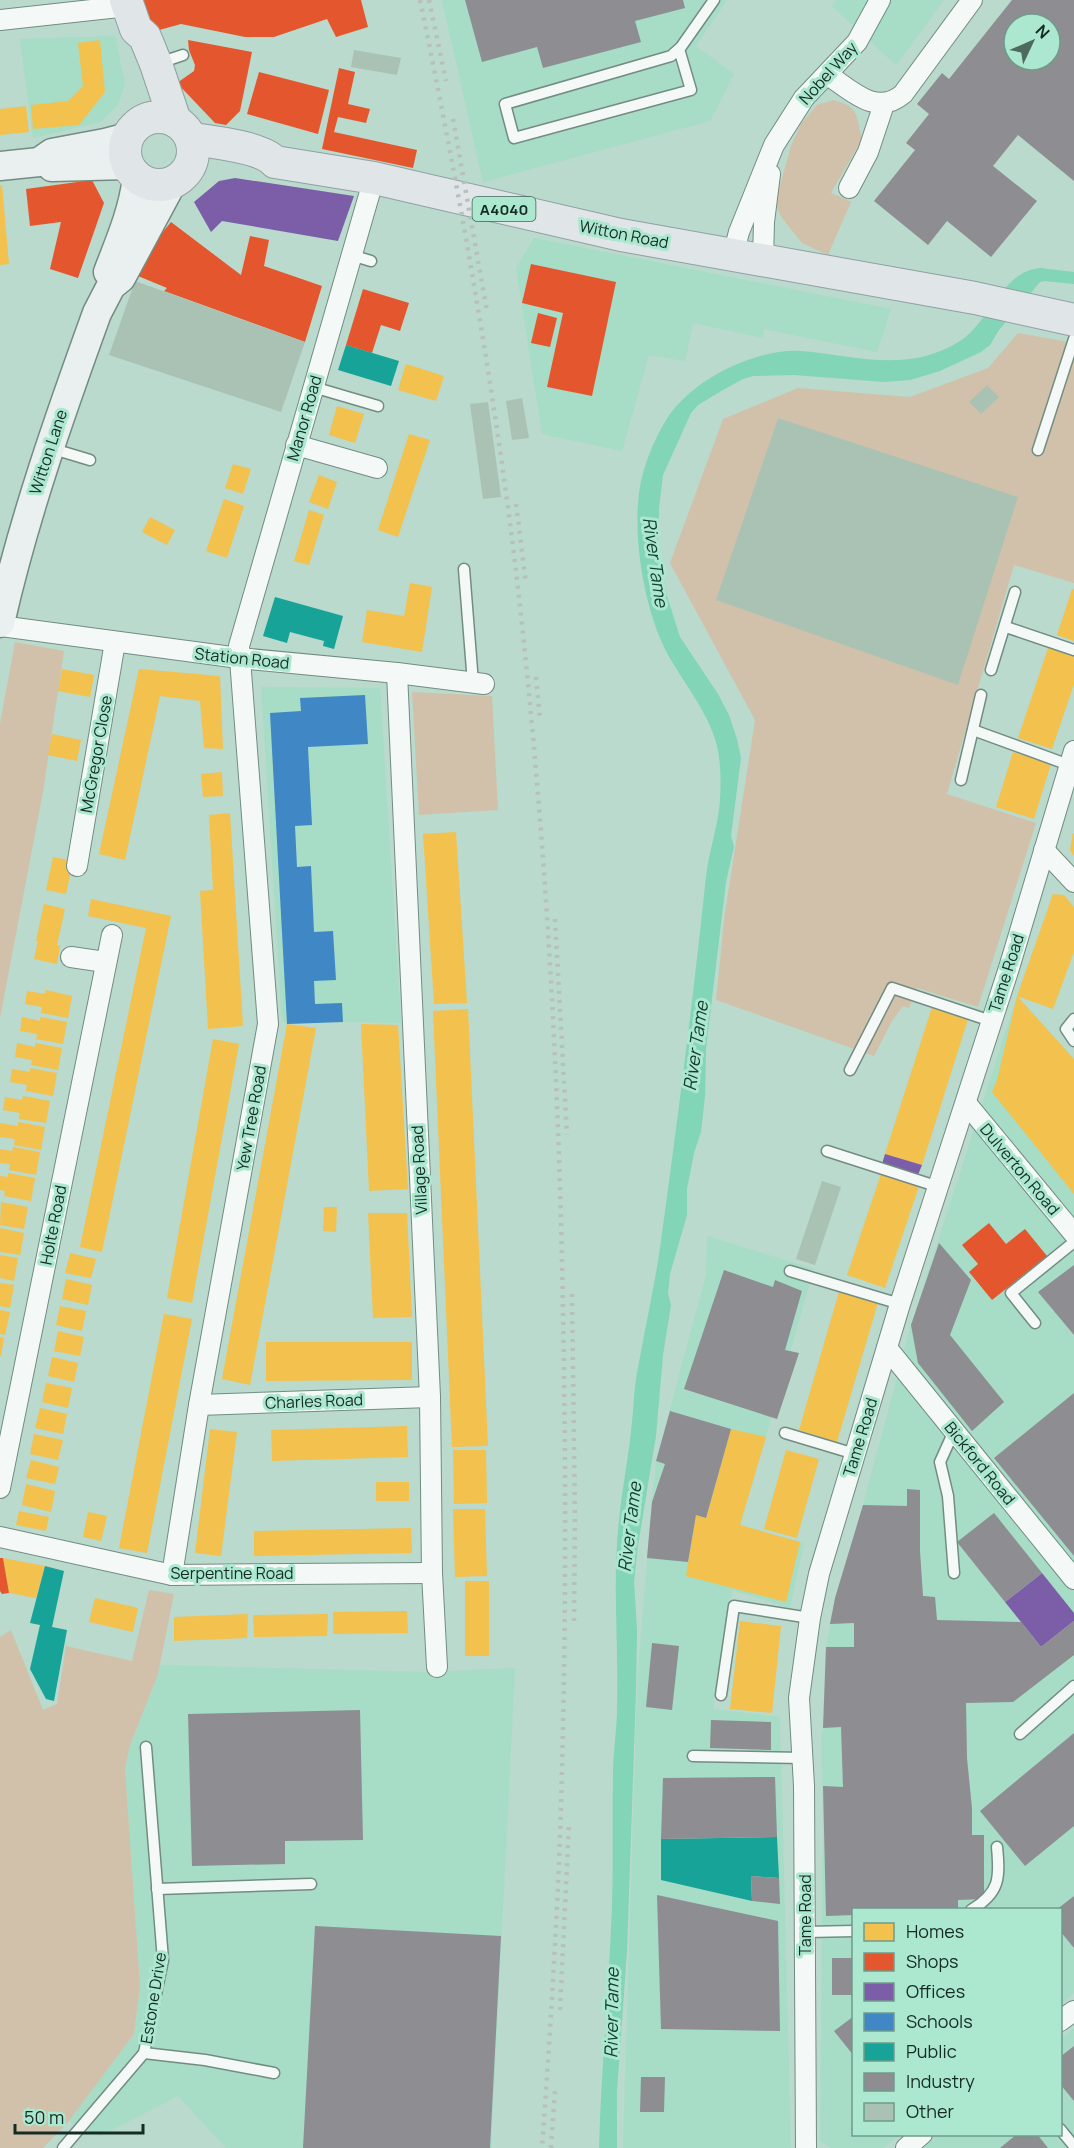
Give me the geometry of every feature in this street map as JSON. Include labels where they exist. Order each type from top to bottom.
[{"type":"main road","points":[[130,12],[166,64],[183,99],[232,145]]},
{"type":"main road","points":[[130,12],[133,40],[143,82],[133,151]]},
{"type":"main road","points":[[0,166],[39,162],[52,153],[105,143],[133,151],[157,186],[179,179],[192,161],[166,64]]},
{"type":"main road","points":[[133,151],[157,117],[184,130]]},
{"type":"main road","name":"Witton Road","points":[[184,130],[270,156],[275,162],[374,178],[621,235],[975,298],[1070,325]]},
{"type":"main road","name":"Witton Lane","points":[[111,286],[108,273],[134,200],[133,151]]},
{"type":"main road","name":"Witton Road","points":[[179,179],[208,167],[222,165],[267,167],[275,162]]},
{"type":"main road","name":"Witton Lane","points":[[0,625],[18,551],[49,447],[97,313],[111,286],[121,278],[179,179]]},
{"type":"street","name":"Nobel Way","points":[[748,258],[739,232],[774,145],[804,98],[857,42],[880,0]]},
{"type":"street","points":[[828,75],[871,102],[884,104],[894,101],[903,94],[972,0]]},
{"type":"street","points":[[0,20],[130,12]]},
{"type":"street","points":[[849,188],[868,152],[884,104]]},
{"type":"street","name":"Nobel Way","points":[[748,258],[765,222],[774,145]]},
{"type":"street","name":"Manor Road","points":[[239,658],[240,646],[296,445],[374,178]]},
{"type":"street","points":[[296,445],[377,468]]},
{"type":"street","name":"Station Road","points":[[0,625],[239,658],[397,673],[479,684]]},
{"type":"street","name":"McGregor Close","points":[[77,866],[115,642]]},
{"type":"street","name":"Yew Tree Road","points":[[172,1575],[199,1405],[268,1024],[239,658]]},
{"type":"street","name":"Village Road","points":[[397,673],[430,1397],[432,1573],[437,1667]]},
{"type":"street","name":"Tame Road","points":[[806,2148],[806,1932],[800,1698],[810,1618],[819,1574],[900,1304],[1009,968],[1072,758]]},
{"type":"street","points":[[1044,850],[1074,882]]},
{"type":"street","name":"Holte Road","points":[[0,1488],[112,934]]},
{"type":"street","points":[[71,957],[105,962]]},
{"type":"street","name":"Dulverton Road","points":[[966,1104],[1074,1234]]},
{"type":"street","name":"Bickford Road","points":[[887,1348],[1074,1579]]},
{"type":"street","name":"Charles Road","points":[[199,1405],[430,1397]]},
{"type":"street","name":"Serpentine Road","points":[[0,1537],[172,1575],[432,1573]]},
{"type":"street","points":[[906,2148],[920,2136]]},
{"type":"lane","points":[[679,49],[691,90],[514,138],[506,104],[671,56],[679,49],[714,0]]},
{"type":"lane","points":[[351,255],[371,261]]},
{"type":"lane","points":[[1038,450],[1070,325]]},
{"type":"lane","points":[[313,387],[378,406]]},
{"type":"lane","points":[[49,447],[90,460]]},
{"type":"lane","points":[[464,569],[479,684]]},
{"type":"lane","points":[[992,670],[1015,592]]},
{"type":"lane","points":[[1006,627],[1074,650]]},
{"type":"lane","points":[[961,780],[981,695]]},
{"type":"lane","points":[[973,730],[1072,758]]},
{"type":"lane","points":[[850,1070],[892,988],[991,1021]]},
{"type":"lane","points":[[1074,1019],[1066,1029],[1074,1041]]},
{"type":"lane","points":[[827,1151],[939,1187]]},
{"type":"lane","points":[[1035,1323],[1011,1293],[1074,1242]]},
{"type":"lane","points":[[790,1270],[900,1304]]},
{"type":"lane","points":[[954,1431],[940,1462],[948,1496],[954,1573]]},
{"type":"lane","points":[[786,1433],[855,1454]]},
{"type":"lane","points":[[721,1695],[734,1606],[810,1618]]},
{"type":"lane","points":[[1020,1734],[1074,1686]]},
{"type":"lane","name":"Estone Drive","points":[[63,2148],[144,2053],[163,1960],[146,1747]]},
{"type":"lane","points":[[693,1756],[802,1758]]},
{"type":"lane","points":[[974,1908],[986,1901],[1000,1875],[997,1847]]},
{"type":"lane","points":[[157,1889],[311,1884]]},
{"type":"lane","points":[[806,1932],[852,1931]]},
{"type":"lane","points":[[144,2053],[205,2060],[274,2073]]},
{"type":"lane","points":[[1062,2131],[1074,2146]]},
{"type":"shaded area","points":[[442,0],[727,0],[696,46],[734,74],[710,121],[483,182]]},
{"type":"shaded area","points":[[836,0],[944,0],[896,65],[832,6]]},
{"type":"shaded area","points":[[115,36],[125,84],[118,105],[101,122],[33,138],[20,39]]},
{"type":"shaded area","points":[[833,100],[848,105],[855,113],[862,139],[831,193],[851,202],[828,255],[802,243],[782,218],[775,203],[791,146],[801,124],[817,105]]},
{"type":"shaded area","points":[[534,238],[891,309],[877,352],[764,329],[763,338],[693,323],[685,361],[649,355],[622,451],[542,434],[516,268]]},
{"type":"shaded area","points":[[1018,333],[1074,343],[1074,583],[1014,565],[947,794],[1036,823],[978,1007],[917,988],[909,1008],[903,1006],[892,1021],[874,1056],[716,1000],[724,920],[755,720],[670,563],[723,419],[798,388],[910,397],[988,368]]},
{"type":"shaded area","points":[[15,642],[64,651],[43,792],[0,1018],[0,724]]},
{"type":"shaded area","points":[[261,687],[380,688],[401,1023],[287,1024],[282,1020]]},
{"type":"shaded area","points":[[412,692],[492,696],[498,810],[419,815]]},
{"type":"shaded area","points":[[1017,996],[1074,1059],[1074,1993],[1062,2003],[1062,1908],[852,1908],[852,2136],[899,2136],[884,2148],[831,2148],[820,2141],[823,1810],[821,1736],[826,1647],[835,1598],[863,1505],[911,1325]]},
{"type":"shaded area","points":[[707,1236],[814,1269],[740,1525],[804,1543],[790,1608],[732,1590],[713,1709],[780,1717],[791,2148],[623,2148],[637,1685],[652,1502],[656,1461],[706,1275]]},
{"type":"shaded area","points":[[149,1590],[174,1594],[158,1674],[129,1748],[125,1769],[140,1986],[134,2034],[69,2121],[43,2148],[0,2148],[0,1637],[11,1630],[43,1710],[57,1704],[66,1646],[132,1661]]},
{"type":"shaded area","points":[[159,1665],[426,1672],[515,1668],[491,2148],[226,2148],[178,2096],[100,2136],[69,2121],[134,2034],[140,1986],[125,1769],[129,1748],[158,1674]]},
{"type":"shaded area","points":[[1074,2028],[1074,2148],[920,2148],[937,2136],[1062,2136],[1062,2038]]},
{"type":"water","name":"River Tame","points":[[1040,268],[1074,272],[1074,284],[1040,282],[999,330],[990,345],[981,352],[940,371],[910,380],[884,382],[794,375],[753,376],[743,379],[698,405],[691,413],[663,475],[658,549],[667,596],[680,637],[718,694],[729,715],[741,758],[731,836],[734,847],[726,882],[706,1049],[705,1096],[701,1132],[687,1189],[687,1215],[670,1274],[668,1293],[671,1305],[663,1355],[656,1436],[634,1581],[637,1630],[636,1690],[627,1951],[617,2091],[617,2148],[599,2148],[612,1909],[613,1766],[617,1716],[616,1568],[619,1521],[636,1382],[660,1248],[706,877],[719,810],[721,787],[719,759],[713,733],[701,708],[665,649],[650,610],[638,541],[637,518],[642,477],[660,431],[679,403],[693,390],[727,369],[746,361],[783,351],[876,360],[922,357],[960,341],[978,324],[1009,284],[1018,276]]},
{"type":"building: Homes","points":[[100,40],[105,92],[79,125],[33,129],[31,105],[68,101],[83,86],[78,43]]},
{"type":"building: Homes","points":[[26,106],[29,132],[0,135],[0,109]]},
{"type":"building: Homes","points":[[0,185],[2,185],[9,264],[0,265]]},
{"type":"building: Homes","points":[[406,364],[444,376],[436,401],[398,390]]},
{"type":"building: Homes","points":[[337,406],[364,414],[355,443],[329,435]]},
{"type":"building: Homes","points":[[409,434],[430,440],[398,537],[378,530]]},
{"type":"building: Homes","points":[[233,464],[251,469],[243,494],[225,488]]},
{"type":"building: Homes","points":[[319,475],[337,482],[328,509],[309,502]]},
{"type":"building: Homes","points":[[224,499],[244,506],[227,558],[206,551]]},
{"type":"building: Homes","points":[[309,510],[324,515],[309,565],[294,561]]},
{"type":"building: Homes","points":[[150,517],[175,530],[167,545],[142,532]]},
{"type":"building: Homes","points":[[410,583],[432,587],[422,652],[362,642],[367,610],[404,616]]},
{"type":"building: Homes","points":[[1072,589],[1074,589],[1074,641],[1057,635]]},
{"type":"building: Homes","points":[[1049,645],[1074,653],[1074,684],[1052,749],[1018,738]]},
{"type":"building: Homes","points":[[62,669],[94,675],[90,697],[58,691]]},
{"type":"building: Homes","points":[[139,669],[220,676],[223,749],[204,748],[200,701],[160,696],[125,860],[99,854]]},
{"type":"building: Homes","points":[[52,734],[81,740],[77,761],[48,755]]},
{"type":"building: Homes","points":[[1013,752],[1051,764],[1034,819],[996,807]]},
{"type":"building: Homes","points":[[222,772],[223,796],[203,797],[201,774]]},
{"type":"building: Homes","points":[[230,813],[243,1026],[208,1029],[200,891],[213,890],[209,815]]},
{"type":"building: Homes","points":[[456,832],[467,1003],[434,1004],[423,834]]},
{"type":"building: Homes","points":[[1074,833],[1074,856],[1070,850]]},
{"type":"building: Homes","points":[[53,857],[73,861],[66,894],[46,890]]},
{"type":"building: Homes","points":[[1053,894],[1064,895],[1074,907],[1074,952],[1053,1009],[1017,996]]},
{"type":"building: Homes","points":[[91,899],[171,916],[102,1252],[80,1247],[146,928],[88,916]]},
{"type":"building: Homes","points":[[44,904],[65,909],[57,945],[60,946],[57,964],[34,959]]},
{"type":"building: Homes","points":[[46,990],[72,996],[68,1018],[41,1013],[42,1007],[25,1004],[27,991],[45,994]]},
{"type":"building: Homes","points":[[1017,996],[1074,1059],[1074,1194],[992,1092],[997,1080]]},
{"type":"building: Homes","points":[[933,1004],[969,1016],[922,1165],[885,1154]]},
{"type":"building: Homes","points":[[468,1009],[488,1446],[452,1447],[433,1011]]},
{"type":"building: Homes","points":[[22,1017],[40,1021],[40,1017],[67,1022],[63,1044],[36,1039],[37,1034],[20,1031]]},
{"type":"building: Homes","points":[[287,1024],[316,1028],[250,1385],[222,1379]]},
{"type":"building: Homes","points":[[361,1024],[398,1025],[408,1189],[369,1191]]},
{"type":"building: Homes","points":[[213,1039],[239,1044],[192,1303],[167,1298]]},
{"type":"building: Homes","points":[[17,1043],[35,1047],[35,1043],[62,1048],[58,1070],[31,1065],[32,1060],[15,1057]]},
{"type":"building: Homes","points":[[30,1068],[57,1073],[53,1096],[26,1091],[27,1085],[10,1082],[12,1069],[30,1072]]},
{"type":"building: Homes","points":[[23,1096],[50,1101],[46,1123],[19,1119],[20,1113],[3,1110],[5,1097],[22,1100]]},
{"type":"building: Homes","points":[[18,1122],[45,1127],[41,1150],[14,1145],[15,1139],[0,1137],[0,1123],[18,1126]]},
{"type":"building: Homes","points":[[13,1147],[40,1152],[36,1175],[9,1170],[10,1164],[0,1163],[0,1149],[12,1151]]},
{"type":"building: Homes","points":[[882,1171],[920,1183],[885,1288],[847,1275]]},
{"type":"building: Homes","points":[[8,1173],[35,1178],[31,1201],[4,1196],[5,1191],[0,1190],[0,1176],[8,1177]]},
{"type":"building: Homes","points":[[1,1202],[28,1207],[24,1229],[0,1225]]},
{"type":"building: Homes","points":[[324,1207],[337,1207],[336,1232],[323,1231]]},
{"type":"building: Homes","points":[[368,1213],[407,1213],[412,1317],[373,1318]]},
{"type":"building: Homes","points":[[0,1228],[24,1233],[20,1255],[0,1252]]},
{"type":"building: Homes","points":[[70,1253],[96,1259],[91,1278],[65,1273]]},
{"type":"building: Homes","points":[[0,1255],[18,1258],[14,1281],[0,1278]]},
{"type":"building: Homes","points":[[66,1279],[92,1285],[88,1305],[62,1299]]},
{"type":"building: Homes","points":[[0,1283],[14,1285],[10,1308],[0,1306]]},
{"type":"building: Homes","points":[[840,1288],[879,1299],[837,1442],[799,1430]]},
{"type":"building: Homes","points":[[60,1306],[86,1311],[82,1331],[56,1325]]},
{"type":"building: Homes","points":[[0,1310],[10,1312],[5,1335],[0,1334]]},
{"type":"building: Homes","points":[[164,1314],[192,1319],[147,1553],[119,1548]]},
{"type":"building: Homes","points":[[58,1331],[84,1337],[80,1356],[54,1351]]},
{"type":"building: Homes","points":[[0,1337],[4,1338],[1,1356],[0,1356]]},
{"type":"building: Homes","points":[[266,1342],[412,1342],[412,1380],[266,1381]]},
{"type":"building: Homes","points":[[52,1357],[78,1363],[74,1382],[48,1376]]},
{"type":"building: Homes","points":[[46,1383],[72,1388],[68,1408],[42,1402]]},
{"type":"building: Homes","points":[[40,1408],[67,1414],[63,1434],[35,1428]]},
{"type":"building: Homes","points":[[407,1426],[408,1457],[272,1461],[271,1430]]},
{"type":"building: Homes","points":[[210,1429],[237,1432],[221,1556],[195,1553]]},
{"type":"building: Homes","points":[[731,1429],[766,1437],[740,1525],[800,1542],[786,1602],[686,1576],[696,1515],[706,1518]]},
{"type":"building: Homes","points":[[34,1434],[63,1440],[58,1460],[30,1454]]},
{"type":"building: Homes","points":[[453,1450],[486,1450],[487,1503],[454,1504]]},
{"type":"building: Homes","points":[[786,1450],[819,1459],[797,1538],[764,1529]]},
{"type":"building: Homes","points":[[31,1460],[59,1467],[55,1484],[26,1478]]},
{"type":"building: Homes","points":[[376,1482],[409,1482],[409,1501],[376,1501]]},
{"type":"building: Homes","points":[[26,1484],[55,1491],[51,1512],[22,1505]]},
{"type":"building: Homes","points":[[453,1509],[485,1509],[487,1576],[455,1577]]},
{"type":"building: Homes","points":[[19,1511],[49,1517],[46,1531],[16,1525]]},
{"type":"building: Homes","points":[[88,1512],[107,1516],[101,1541],[83,1537]]},
{"type":"building: Homes","points":[[411,1528],[412,1553],[254,1556],[254,1531]]},
{"type":"building: Homes","points":[[3,1558],[45,1566],[36,1598],[9,1593]]},
{"type":"building: Homes","points":[[465,1581],[489,1581],[489,1656],[465,1656]]},
{"type":"building: Homes","points":[[95,1598],[138,1608],[133,1632],[89,1622]]},
{"type":"building: Homes","points":[[407,1611],[408,1633],[333,1634],[333,1612]]},
{"type":"building: Homes","points":[[248,1614],[247,1638],[174,1641],[174,1617]]},
{"type":"building: Homes","points":[[328,1614],[327,1636],[254,1637],[253,1615]]},
{"type":"building: Homes","points":[[740,1621],[781,1626],[772,1713],[730,1709]]},
{"type":"building: Shops","points":[[143,0],[361,0],[368,27],[336,37],[327,19],[274,37],[245,37],[181,24],[152,32]]},
{"type":"building: Shops","points":[[188,40],[252,52],[240,111],[226,125],[215,123],[177,83],[194,71],[195,65]]},
{"type":"building: Shops","points":[[339,68],[355,72],[348,104],[370,109],[366,123],[338,117],[334,132],[417,150],[413,168],[322,149]]},
{"type":"building: Shops","points":[[259,72],[329,90],[318,134],[247,114]]},
{"type":"building: Shops","points":[[92,180],[104,203],[78,278],[50,269],[61,222],[30,226],[26,189]]},
{"type":"building: Shops","points":[[171,222],[241,275],[250,236],[269,240],[264,266],[322,286],[305,342],[164,291],[167,288],[138,276],[153,244]]},
{"type":"building: Shops","points":[[531,264],[616,282],[592,396],[547,387],[563,313],[522,303]]},
{"type":"building: Shops","points":[[363,289],[409,303],[400,331],[381,325],[372,353],[346,345]]},
{"type":"building: Shops","points":[[538,313],[557,318],[550,347],[531,343]]},
{"type":"building: Shops","points":[[989,1223],[1006,1244],[1025,1229],[1047,1256],[992,1300],[969,1272],[978,1264],[962,1245]]},
{"type":"building: Shops","points":[[0,1558],[3,1558],[9,1593],[2,1594],[0,1591]]},
{"type":"building: Offices","points":[[235,178],[354,196],[338,241],[222,221],[211,232],[194,202],[219,181]]},
{"type":"building: Offices","points":[[885,1154],[922,1165],[918,1175],[882,1164]]},
{"type":"building: Offices","points":[[1042,1573],[1074,1613],[1074,1621],[1041,1647],[1005,1602]]},
{"type":"building: Schools","points":[[365,695],[368,744],[308,747],[312,825],[295,826],[297,867],[311,866],[314,932],[333,931],[336,980],[314,981],[315,1004],[342,1003],[343,1022],[287,1024],[270,713],[301,711],[300,698]]},
{"type":"building: Public","points":[[346,345],[399,361],[391,386],[338,370]]},
{"type":"building: Public","points":[[275,597],[343,616],[334,649],[323,646],[324,641],[290,632],[287,643],[263,636]]},
{"type":"building: Public","points":[[45,1566],[64,1571],[52,1627],[67,1630],[54,1701],[46,1699],[30,1669],[40,1625],[30,1623]]},
{"type":"building: Public","points":[[777,1837],[779,1878],[751,1876],[752,1901],[661,1880],[661,1839]]},
{"type":"building: Industry","points":[[465,0],[683,0],[685,8],[635,21],[641,42],[543,68],[537,47],[482,62]]},
{"type":"building: Industry","points":[[1012,0],[1074,0],[1074,181],[1018,135],[993,166],[1037,201],[991,257],[947,221],[928,245],[874,201],[915,150],[906,143],[929,114],[917,104],[942,73],[949,79],[1002,13],[1002,72],[1062,72],[1062,12],[1002,12]]},
{"type":"building: Industry","points":[[939,1243],[971,1280],[950,1335],[1004,1402],[972,1431],[918,1363],[911,1325]]},
{"type":"building: Industry","points":[[1074,1265],[1074,1335],[1038,1292]]},
{"type":"building: Industry","points":[[724,1270],[773,1287],[775,1280],[802,1291],[785,1350],[799,1353],[777,1419],[684,1389]]},
{"type":"building: Industry","points":[[1074,1393],[1074,1556],[994,1458]]},
{"type":"building: Industry","points":[[670,1411],[731,1429],[706,1518],[696,1515],[688,1562],[647,1558],[652,1502],[665,1464],[656,1461]]},
{"type":"building: Industry","points":[[907,1489],[920,1490],[923,1596],[935,1597],[937,1620],[1021,1622],[1041,1647],[1074,1621],[1074,1655],[1013,1702],[966,1703],[972,1835],[984,1835],[984,1899],[958,1900],[958,1908],[852,1908],[852,1915],[826,1916],[823,1786],[843,1787],[841,1727],[823,1728],[826,1647],[854,1647],[854,1623],[830,1624],[835,1598],[863,1505],[907,1506]]},
{"type":"building: Industry","points":[[994,1513],[1042,1573],[1005,1602],[957,1542]]},
{"type":"building: Industry","points":[[652,1643],[679,1646],[672,1710],[646,1707]]},
{"type":"building: Industry","points":[[360,1710],[363,1840],[285,1841],[285,1864],[192,1866],[188,1714]]},
{"type":"building: Industry","points":[[711,1720],[771,1722],[771,1750],[710,1748]]},
{"type":"building: Industry","points":[[1074,1733],[1074,1826],[1025,1866],[980,1811]]},
{"type":"building: Industry","points":[[775,1777],[777,1837],[661,1839],[663,1778]]},
{"type":"building: Industry","points":[[751,1876],[779,1878],[780,1904],[752,1901]]},
{"type":"building: Industry","points":[[657,1895],[778,1921],[780,2031],[661,2029]]},
{"type":"building: Industry","points":[[1074,1896],[1074,1948],[1062,1933],[1062,1908],[1059,1908]]},
{"type":"building: Industry","points":[[315,1926],[501,1936],[490,2148],[303,2148]]},
{"type":"building: Industry","points":[[832,1958],[852,1958],[852,1995],[832,1995]]},
{"type":"building: Industry","points":[[852,2018],[852,2054],[834,2031]]},
{"type":"building: Industry","points":[[1074,2046],[1074,2101],[1062,2086],[1062,2055]]},
{"type":"building: Industry","points":[[641,2077],[665,2077],[664,2112],[640,2112]]},
{"type":"building: Industry","points":[[1015,2136],[1039,2136],[1048,2148],[1000,2148]]},
{"type":"building: Other","points":[[354,50],[401,58],[397,75],[351,67]]},
{"type":"building: Other","points":[[135,281],[305,342],[281,412],[109,355]]},
{"type":"building: Other","points":[[987,385],[999,397],[981,414],[969,402]]},
{"type":"building: Other","points":[[522,398],[529,438],[512,440],[506,401]]},
{"type":"building: Other","points":[[488,402],[501,497],[483,499],[470,404]]},
{"type":"building: Other","points":[[778,418],[1018,497],[958,685],[716,600]]},
{"type":"building: Other","points":[[822,1181],[841,1187],[815,1265],[796,1259]]},
{"type":"railway","points":[[420,0],[449,146],[499,440],[528,678],[549,950],[561,1222],[565,1427],[565,1598],[559,1864],[542,2148]]},
{"type":"railway","points":[[429,0],[446,81]]},
{"type":"railway","points":[[453,119],[487,311]]},
{"type":"railway","points":[[516,504],[526,584]]},
{"type":"railway","points":[[536,677],[540,719]]},
{"type":"railway","points":[[555,919],[567,1135]]},
{"type":"railway","points":[[572,1294],[574,1624]]},
{"type":"railway","points":[[560,2010],[569,1824]]},
{"type":"railway","points":[[551,2148],[555,2091]]}]
